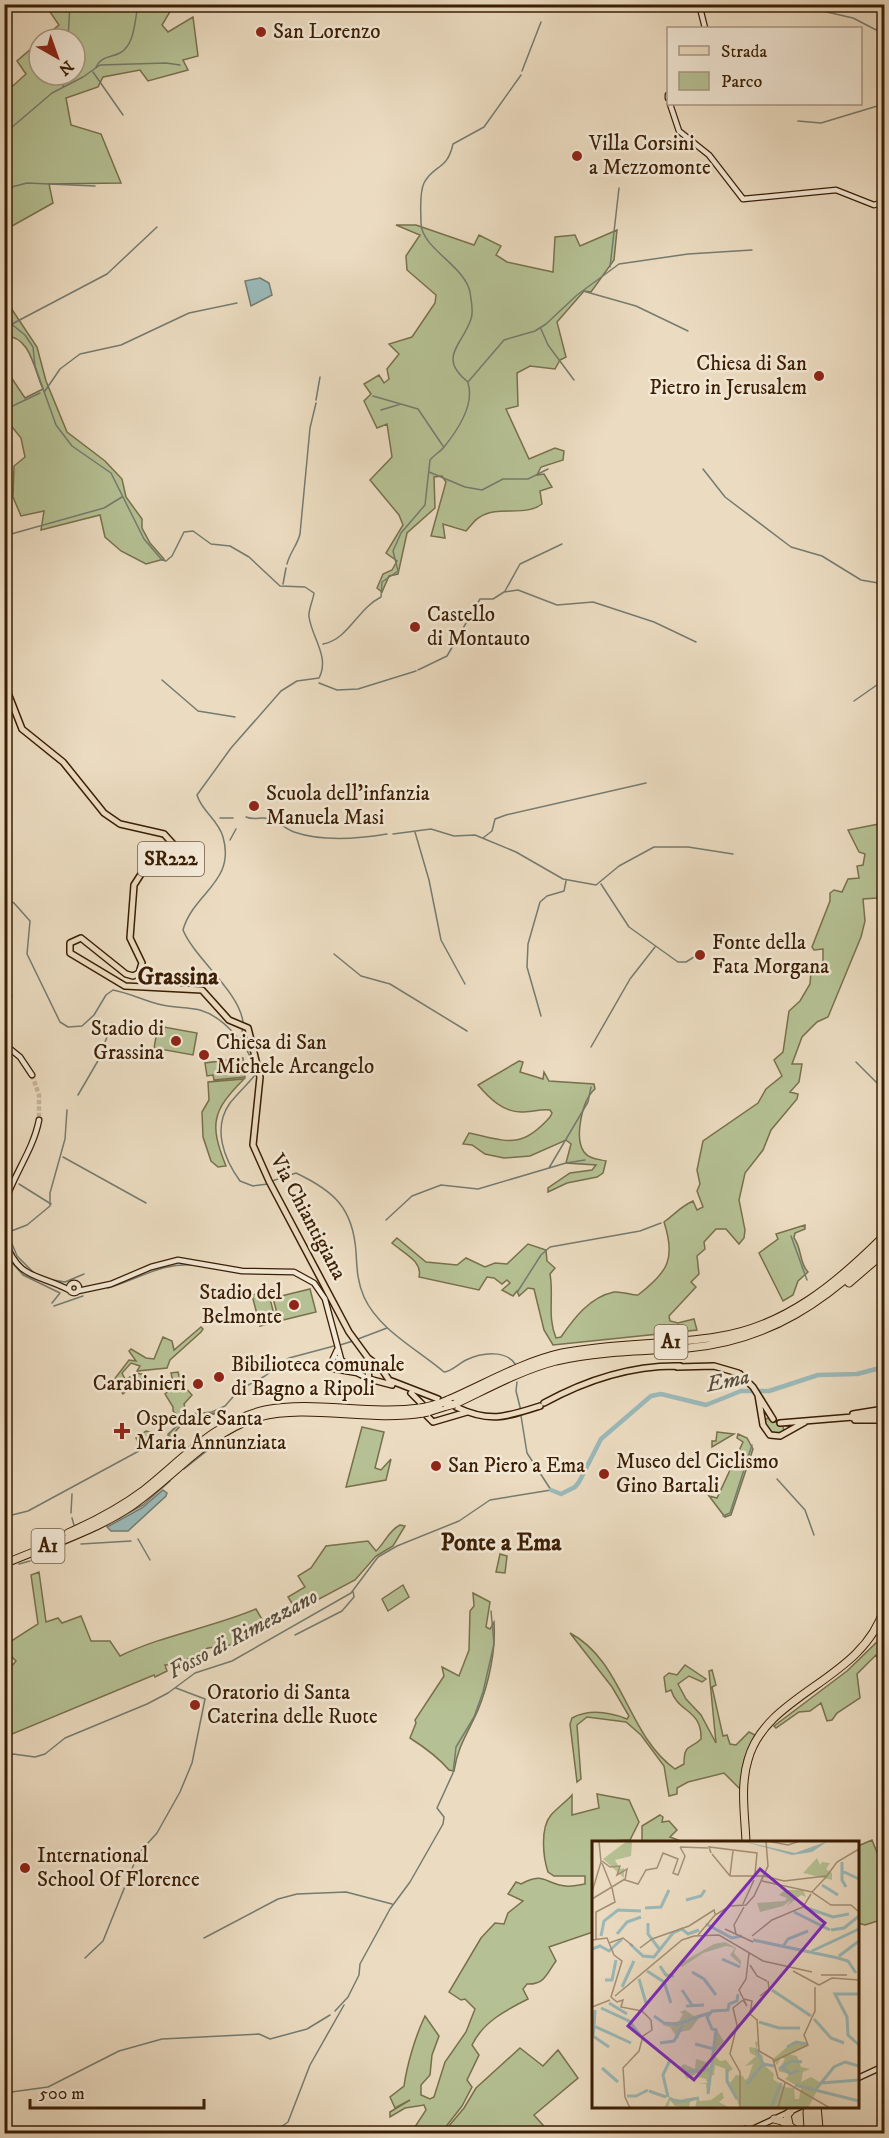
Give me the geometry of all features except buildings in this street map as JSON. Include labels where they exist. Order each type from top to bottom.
[{"type":"highway","name":"A1","points":[[4,1561],[92,1528],[123,1511],[207,1444],[247,1421],[285,1413],[376,1417],[424,1409],[447,1403],[528,1368],[547,1357],[582,1350],[716,1337],[746,1330],[771,1321],[810,1301],[868,1252],[885,1234]]},
{"type":"highway","name":"A1","points":[[528,1368],[600,1354],[714,1345],[756,1334],[783,1323],[824,1299],[885,1243]]},
{"type":"highway","points":[[783,1323],[822,1303],[885,1253]]},
{"type":"highway","points":[[848,1417],[883,1412]]},
{"type":"highway","points":[[747,1841],[750,1763],[765,1730],[861,1651],[876,1631],[885,1609]]},
{"type":"highway","points":[[772,1723],[864,1653],[875,1639],[885,1619]]},
{"type":"highway","points":[[790,2127],[787,2117],[792,2108]]},
{"type":"highway","points":[[772,2119],[800,2133],[808,2128],[808,2108]]},
{"type":"highway","points":[[808,2108],[817,2133]]},
{"type":"main road","points":[[699,4],[705,27]]},
{"type":"main road","points":[[670,105],[677,128],[709,155],[742,198],[751,200],[777,195],[836,190],[874,205],[885,202]]},
{"type":"main road","name":"Via Chiantigiana","points":[[4,683],[22,729],[63,762],[104,813],[120,825],[164,834],[174,845],[170,860],[143,871],[134,885],[129,937],[142,963],[139,973],[133,976],[126,974],[81,938],[71,941],[70,953],[125,986],[202,990],[229,1020],[244,1026],[260,1067],[254,1145],[267,1177],[355,1341],[374,1368],[392,1382],[469,1412],[490,1417],[513,1416],[580,1386],[617,1373],[710,1365],[740,1373],[756,1391],[773,1419]]},
{"type":"main road","points":[[4,1044],[12,1049],[32,1075]]},
{"type":"main road","points":[[4,1205],[31,1146],[39,1120]]},
{"type":"main road","points":[[4,1239],[29,1275],[58,1286],[70,1287],[75,1283],[78,1289]]},
{"type":"main road","points":[[70,1287],[74,1293],[78,1289],[111,1284],[151,1267],[178,1260],[242,1271],[294,1272],[312,1282],[321,1291],[330,1310],[342,1361],[340,1369]]},
{"type":"main road","points":[[337,1347],[332,1368],[357,1373],[377,1382],[388,1383],[410,1393],[424,1409]]},
{"type":"main road","points":[[333,1359],[342,1361],[357,1370],[374,1368]]},
{"type":"main road","points":[[369,1379],[367,1374],[374,1368]]},
{"type":"main road","points":[[374,1368],[383,1377],[377,1382]]},
{"type":"main road","points":[[756,1391],[764,1429],[770,1435],[778,1436],[805,1422]]},
{"type":"main road","points":[[424,1409],[427,1398],[447,1403],[458,1411],[453,1417]]},
{"type":"main road","name":"Via Chiantigiana","points":[[424,1409],[433,1422],[469,1412]]},
{"type":"main road","points":[[763,1420],[767,1417],[780,1423],[785,1427],[785,1433]]},
{"type":"main road","points":[[780,1423],[848,1417]]},
{"type":"main road","points":[[859,2080],[885,2068]]},
{"type":"main road","points":[[742,2133],[792,2108],[808,2108]]},
{"type":"main road","points":[[735,2133],[772,2119]]},
{"type":"green space","points":[[55,5],[174,5],[162,25],[168,32],[193,17],[198,56],[183,60],[188,70],[148,81],[140,70],[103,77],[98,87],[66,98],[71,125],[101,134],[121,183],[49,184],[53,203],[5,230],[5,93],[26,74],[17,61],[27,52],[27,87],[87,87],[87,27],[57,27],[59,25],[48,9]]},
{"type":"green space","points":[[396,225],[416,225],[474,245],[479,235],[501,246],[496,255],[507,262],[553,272],[555,237],[575,235],[580,246],[617,230],[614,260],[591,292],[584,291],[557,322],[566,357],[560,360],[555,369],[530,366],[517,373],[518,406],[506,409],[529,459],[555,448],[564,451],[563,460],[541,467],[537,475],[544,474],[552,487],[540,491],[542,504],[528,510],[487,514],[476,519],[466,531],[443,524],[445,538],[431,536],[446,482],[442,476],[434,477],[435,508],[407,533],[398,574],[389,576],[382,592],[377,588],[383,574],[392,570],[397,561],[386,553],[403,525],[399,515],[370,480],[392,457],[387,424],[377,428],[364,401],[371,394],[364,384],[379,375],[384,383],[389,379],[387,369],[399,354],[389,344],[412,337],[435,303],[436,295],[407,270],[406,256],[420,235]]},
{"type":"green space","points":[[5,299],[37,347],[46,381],[67,432],[105,461],[122,479],[126,497],[142,519],[142,528],[150,543],[164,559],[146,564],[121,551],[105,537],[100,515],[41,530],[44,511],[21,516],[13,497],[14,466],[25,457],[21,438],[5,418],[5,408],[9,405],[5,395],[5,381],[11,377],[25,398],[43,389],[26,348],[14,337],[5,336]]},
{"type":"green space","points":[[884,823],[884,868],[881,868],[877,898],[863,899],[865,921],[861,937],[828,1017],[817,1022],[802,1037],[792,1064],[802,1064],[799,1082],[790,1092],[798,1094],[797,1099],[771,1130],[763,1150],[745,1173],[739,1200],[745,1230],[744,1238],[739,1244],[726,1229],[716,1229],[704,1242],[705,1249],[697,1256],[699,1274],[691,1282],[696,1287],[669,1316],[670,1321],[678,1323],[694,1319],[697,1330],[553,1345],[544,1330],[534,1289],[528,1288],[519,1296],[517,1291],[513,1296],[502,1290],[510,1283],[507,1280],[502,1284],[494,1278],[487,1277],[479,1290],[419,1277],[418,1266],[415,1262],[392,1243],[397,1238],[426,1262],[457,1265],[466,1258],[485,1267],[495,1263],[507,1264],[528,1244],[546,1250],[547,1261],[555,1268],[550,1274],[551,1314],[556,1338],[561,1337],[577,1316],[597,1298],[614,1292],[638,1295],[648,1287],[663,1272],[667,1264],[669,1246],[664,1222],[693,1201],[697,1210],[703,1207],[697,1191],[700,1184],[697,1170],[703,1141],[758,1103],[766,1089],[782,1076],[774,1060],[783,1052],[789,1011],[800,1001],[810,984],[811,971],[823,966],[823,949],[814,950],[812,947],[830,901],[830,893],[834,890],[842,892],[848,879],[859,878],[857,866],[863,865],[865,854],[859,852],[848,830]]},
{"type":"green space","name":"Stadio di Grassina","points":[[158,1026],[197,1033],[193,1055],[154,1048]]},
{"type":"green space","points":[[243,1058],[245,1077],[214,1080],[213,1075],[207,1076],[205,1063]]},
{"type":"green space","points":[[519,1061],[523,1062],[520,1072],[543,1079],[544,1072],[549,1081],[594,1084],[595,1089],[590,1094],[583,1110],[580,1138],[581,1146],[588,1156],[606,1161],[603,1173],[597,1177],[567,1183],[548,1192],[548,1188],[570,1173],[592,1170],[596,1165],[566,1163],[571,1144],[566,1140],[530,1156],[504,1158],[485,1154],[472,1145],[463,1144],[469,1133],[504,1140],[522,1139],[550,1117],[552,1113],[550,1110],[521,1112],[508,1110],[478,1085]]},
{"type":"green space","points":[[244,1079],[225,1100],[217,1119],[217,1139],[226,1166],[218,1167],[211,1161],[203,1137],[202,1112],[209,1100],[208,1082]]},
{"type":"green space","points":[[805,1225],[805,1229],[795,1233],[794,1238],[808,1272],[798,1281],[793,1295],[783,1301],[759,1253],[778,1239],[776,1234]]},
{"type":"green space","name":"Stadio del Belmonte","points":[[310,1289],[316,1312],[279,1321],[273,1298]]},
{"type":"green space","points":[[268,1291],[276,1322],[260,1326],[252,1295]]},
{"type":"green space","points":[[201,1327],[203,1329],[201,1332],[170,1360],[167,1368],[137,1371],[140,1366],[131,1363],[122,1373],[125,1379],[117,1386],[113,1381],[129,1360],[136,1361],[129,1351],[131,1349],[146,1358],[154,1359],[163,1337],[172,1341],[174,1350]]},
{"type":"green space","points":[[178,1372],[181,1383],[192,1395],[184,1404],[187,1415],[217,1413],[187,1421],[171,1437],[168,1435],[182,1420],[173,1411],[165,1394],[174,1387],[171,1373]]},
{"type":"green space","points":[[136,1373],[146,1375],[123,1394],[118,1387],[120,1384],[125,1390],[130,1386],[128,1378]]},
{"type":"green space","points":[[768,1418],[783,1426],[784,1432],[778,1435],[767,1431],[764,1420]]},
{"type":"green space","points":[[362,1427],[384,1432],[375,1468],[381,1470],[391,1459],[386,1480],[346,1487]]},
{"type":"green space","points":[[146,1431],[153,1433],[153,1439],[138,1442],[136,1438]]},
{"type":"green space","points":[[717,1432],[734,1434],[712,1447],[712,1441],[716,1441]]},
{"type":"green space","points":[[738,1434],[747,1438],[753,1449],[731,1515],[725,1517],[709,1496],[717,1498],[743,1442],[737,1438]]},
{"type":"green space","points":[[400,1525],[405,1526],[393,1546],[376,1556],[355,1580],[306,1606],[293,1605],[288,1597],[305,1587],[298,1576],[311,1568],[326,1546],[368,1541],[376,1551],[392,1530]]},
{"type":"green space","points":[[500,1554],[507,1556],[505,1573],[496,1572]]},
{"type":"green space","points":[[39,1572],[46,1622],[58,1618],[62,1623],[81,1616],[91,1641],[110,1641],[120,1656],[153,1642],[256,1609],[267,1628],[230,1645],[208,1648],[179,1664],[165,1665],[167,1671],[155,1677],[154,1675],[5,1737],[5,1666],[10,1668],[16,1661],[8,1653],[5,1645],[38,1624],[31,1575]]},
{"type":"green space","points":[[403,1585],[409,1597],[388,1611],[382,1599]]},
{"type":"green space","points":[[473,1593],[490,1602],[486,1627],[490,1629],[494,1622],[493,1655],[482,1700],[461,1746],[454,1771],[449,1770],[441,1761],[410,1738],[415,1720],[444,1676],[442,1667],[459,1676],[469,1650],[470,1611],[474,1606]]},
{"type":"green space","points":[[570,1633],[588,1645],[602,1661],[646,1737],[659,1755],[675,1769],[684,1764],[686,1750],[701,1739],[700,1729],[694,1716],[679,1703],[671,1690],[666,1692],[664,1677],[669,1673],[677,1675],[685,1665],[706,1679],[702,1682],[689,1676],[678,1684],[686,1699],[701,1715],[716,1743],[709,1671],[712,1670],[716,1685],[712,1687],[723,1736],[727,1735],[730,1744],[736,1745],[749,1732],[755,1735],[744,1760],[740,1789],[724,1773],[688,1782],[677,1788],[677,1794],[669,1796],[664,1766],[641,1735],[626,1722],[587,1717],[577,1725],[581,1779],[577,1782],[570,1724],[572,1718],[585,1713],[606,1713],[627,1719],[629,1716],[612,1687]]},
{"type":"green space","points":[[878,1641],[884,1650],[884,1673],[876,1655],[857,1674],[860,1698],[837,1713],[832,1720],[827,1721],[821,1703],[810,1711],[799,1712],[776,1728],[774,1726],[847,1671]]},
{"type":"green space","points":[[597,1794],[629,1800],[639,1822],[630,1840],[592,1841],[592,1932],[549,1947],[556,1961],[542,1980],[538,1983],[527,1984],[523,1989],[528,1999],[504,2012],[482,2030],[472,2045],[479,2055],[467,2080],[472,2087],[462,2106],[441,2133],[411,2133],[426,2110],[424,2105],[405,2108],[390,2117],[390,2112],[410,2100],[395,2108],[390,2097],[404,2086],[412,2051],[425,2016],[439,2036],[432,2055],[430,2075],[421,2085],[421,2095],[430,2099],[434,2097],[445,2062],[466,2032],[475,2009],[465,1999],[461,2000],[449,1992],[481,1938],[495,1923],[504,1924],[508,1913],[523,1901],[508,1894],[516,1882],[521,1884],[540,1878],[566,1886],[585,1884],[585,1876],[554,1876],[548,1872],[544,1835],[551,1815],[572,1795],[572,1815],[599,1808]]},
{"type":"green space","points":[[660,1815],[663,1817],[662,1822],[669,1821],[677,1830],[670,1837],[680,1841],[642,1841],[642,1826]]},
{"type":"green space","points":[[872,1840],[884,1870],[884,1919],[865,1925],[859,1923],[859,1846]]},
{"type":"green space","points":[[520,2048],[543,2066],[558,2050],[578,2078],[534,2115],[550,2133],[443,2133],[464,2108],[476,2088]]},
{"type":"water","points":[[260,278],[269,283],[272,295],[251,306],[245,281]]},
{"type":"water","points":[[163,1490],[167,1493],[166,1496],[128,1531],[111,1531],[107,1527],[142,1508]]},
{"type":"waterway","points":[[69,27],[70,4]]},
{"type":"waterway","points":[[96,67],[100,61],[120,53],[129,44],[134,31],[138,4]]},
{"type":"waterway","points":[[756,4],[767,7],[780,4]]},
{"type":"waterway","points":[[792,4],[853,18],[884,34]]},
{"type":"waterway","points":[[522,71],[541,22]]},
{"type":"waterway","points":[[4,134],[52,93],[100,65],[166,63],[180,65]]},
{"type":"waterway","points":[[93,72],[123,115]]},
{"type":"waterway","points":[[468,382],[459,373],[453,358],[454,351],[472,316],[470,292],[460,274],[435,249],[423,232],[421,192],[428,177],[447,159],[453,144],[484,127],[521,75]]},
{"type":"waterway","points":[[798,121],[821,123],[884,104]]},
{"type":"waterway","points":[[4,189],[27,183],[95,186]]},
{"type":"waterway","points":[[610,267],[619,188]]},
{"type":"waterway","points":[[12,324],[107,274],[157,227]]},
{"type":"waterway","points":[[468,382],[504,340],[535,331],[546,324],[577,295],[619,264],[688,254],[752,250]]},
{"type":"waterway","points":[[583,291],[636,306],[688,331]]},
{"type":"waterway","points":[[45,391],[60,369],[80,354],[121,345],[189,313],[237,303]]},
{"type":"waterway","points":[[4,318],[25,335],[33,347],[35,366],[56,425],[72,446],[111,473],[144,539],[162,560],[166,561],[172,556],[184,532],[193,531],[211,544],[230,546],[249,557],[280,586],[305,587],[314,593],[309,617],[321,655],[322,670],[319,678],[297,681],[281,691],[231,748],[197,795],[202,806],[221,831],[225,852],[224,865],[219,876],[188,917],[183,930],[197,952],[234,999],[243,1022]]},
{"type":"waterway","points":[[541,329],[548,345],[574,380]]},
{"type":"waterway","points":[[4,334],[11,333]]},
{"type":"waterway","points":[[316,400],[320,377]]},
{"type":"waterway","points":[[323,644],[340,636],[365,609],[381,597],[382,582],[398,571],[393,551],[401,533],[425,505],[430,460],[449,441],[464,417],[469,400],[468,383]]},
{"type":"waterway","points":[[4,410],[40,393]]},
{"type":"waterway","points":[[373,396],[418,409],[443,446]]},
{"type":"waterway","points":[[287,564],[300,534],[310,428],[316,403]]},
{"type":"waterway","points":[[381,410],[401,404]]},
{"type":"waterway","points":[[429,472],[465,487],[482,490],[503,479],[528,479],[548,469]]},
{"type":"waterway","points":[[703,469],[725,497],[791,547],[822,556],[861,580],[884,584]]},
{"type":"waterway","points":[[4,536],[104,508],[122,497]]},
{"type":"waterway","points":[[505,591],[520,564],[562,544]]},
{"type":"waterway","points":[[283,584],[286,568]]},
{"type":"waterway","points":[[418,670],[447,656],[480,599],[493,599],[504,592],[518,590],[557,605],[593,602],[654,622],[696,642]]},
{"type":"waterway","points":[[319,683],[337,690],[358,689],[416,671]]},
{"type":"waterway","points":[[162,680],[198,711],[235,717]]},
{"type":"waterway","points":[[854,701],[884,680]]},
{"type":"waterway","points":[[483,838],[492,831],[495,819],[506,815],[646,783]]},
{"type":"waterway","points":[[246,817],[269,819],[294,832],[317,837],[352,838],[387,834]]},
{"type":"waterway","points":[[220,818],[233,818]]},
{"type":"waterway","points":[[230,840],[236,829]]},
{"type":"waterway","points":[[393,834],[431,829],[454,836],[475,835],[516,852],[563,879],[596,885],[619,866],[654,847],[688,847],[733,854]]},
{"type":"waterway","points":[[415,832],[429,880],[441,940],[465,984]]},
{"type":"waterway","points":[[541,1016],[527,967],[528,944],[540,902],[547,896],[564,891],[566,881]]},
{"type":"waterway","points":[[601,884],[629,927],[678,962],[686,962],[694,957]]},
{"type":"waterway","points":[[4,898],[14,903],[30,921],[27,954],[60,1022],[68,1027],[82,1026],[94,1015],[106,995],[113,990],[163,1005],[200,1010],[228,1027],[249,1055],[255,1075],[230,1103],[225,1113],[222,1123],[222,1143],[229,1163],[240,1181],[253,1186],[268,1184]]},
{"type":"waterway","points":[[591,1047],[630,979],[655,947]]},
{"type":"waterway","points":[[334,954],[361,976],[390,984],[467,1031]]},
{"type":"waterway","points":[[4,1000],[12,996]]},
{"type":"waterway","points":[[100,1056],[112,1023]]},
{"type":"waterway","points":[[240,1043],[243,1027]]},
{"type":"waterway","points":[[78,1095],[99,1059]]},
{"type":"waterway","points":[[856,1062],[884,1090]]},
{"type":"waterway","points":[[549,1168],[588,1102],[591,1087]]},
{"type":"waterway","points":[[6,1233],[27,1225],[50,1206],[50,1193],[65,1139],[67,1110]]},
{"type":"waterway","points":[[63,1157],[146,1203]]},
{"type":"waterway","points":[[386,1220],[412,1196],[441,1185],[478,1189],[566,1163],[585,1160]]},
{"type":"waterway","points":[[272,1181],[296,1173],[331,1194],[346,1212],[351,1224],[360,1285],[371,1309],[389,1329],[444,1372],[466,1360],[486,1354],[506,1356],[516,1365]]},
{"type":"waterway","points":[[19,1184],[51,1204]]},
{"type":"waterway","points":[[518,1291],[541,1255],[550,1247],[640,1231],[661,1223]]},
{"type":"waterway","points":[[8,1234],[17,1256],[35,1274]]},
{"type":"waterway","points":[[791,1236],[807,1280]]},
{"type":"waterway","points":[[4,1253],[23,1275],[60,1293],[52,1303]]},
{"type":"waterway","points":[[108,1288],[172,1266],[195,1265]]},
{"type":"waterway","points":[[53,1280],[65,1282],[84,1274]]},
{"type":"waterway","points":[[54,1306],[83,1296]]},
{"type":"waterway","points":[[358,1339],[387,1328]]},
{"type":"waterway","points":[[340,1345],[353,1341]]},
{"type":"waterway","points":[[168,1434],[190,1414],[212,1412],[225,1406],[239,1390],[265,1376],[289,1358],[334,1346]]},
{"type":"waterway","name":"Ema","points":[[551,1490],[561,1494],[575,1487],[601,1439],[651,1396],[661,1394],[706,1405],[741,1391],[769,1391],[818,1375],[857,1374],[884,1367]]},
{"type":"waterway","points":[[517,1382],[516,1391],[521,1411]]},
{"type":"waterway","name":"Fosso di Rimezzano","points":[[4,1760],[13,1754],[35,1757],[45,1754],[65,1738],[168,1693],[195,1673],[232,1661],[351,1593],[378,1557],[397,1546],[459,1521],[490,1500],[551,1490],[527,1453],[521,1416]]},
{"type":"waterway","points":[[4,1513],[12,1515],[28,1511],[161,1439]]},
{"type":"waterway","points":[[184,1469],[218,1442]]},
{"type":"waterway","points":[[723,1516],[730,1513],[752,1445]]},
{"type":"waterway","points":[[777,1479],[805,1510],[814,1535]]},
{"type":"waterway","points":[[43,1554],[99,1529],[143,1505],[170,1481]]},
{"type":"waterway","points":[[71,1513],[72,1494]]},
{"type":"waterway","points":[[72,1518],[74,1525]]},
{"type":"waterway","points":[[138,1539],[150,1560]]},
{"type":"waterway","points":[[81,1544],[131,1541]]},
{"type":"waterway","points":[[19,1564],[30,1561]]},
{"type":"waterway","points":[[295,1635],[342,1611],[354,1597],[353,1591]]},
{"type":"waterway","points":[[335,2011],[348,1997],[359,1975],[360,1964],[390,1909],[410,1882],[443,1824],[444,1817],[437,1808],[453,1773],[456,1747],[474,1717],[483,1692],[494,1644],[491,1611]]},
{"type":"waterway","points":[[85,1958],[103,1941],[138,1854],[157,1833],[180,1792],[192,1763],[205,1699],[176,1688]]},
{"type":"waterway","points":[[204,1938],[278,1899],[297,1894],[346,1892],[392,1904]]},
{"type":"waterway","points":[[250,2134],[281,2127],[288,2122],[310,2065],[344,2005]]},
{"type":"waterway","points":[[4,2093],[48,2087],[119,2051],[162,2039],[259,2034],[270,2039],[307,2029],[330,2015]]},
{"type":"tunnel","points":[[32,1075],[39,1095],[39,1120]]},
{"type":"place","name":"San Lorenzo","points":[[261,32]]},
{"type":"place","name":"Villa Corsini a Mezzomonte","points":[[577,156]]},
{"type":"place","name":"Chiesa di San Pietro in Jerusalem","points":[[819,376]]},
{"type":"place","name":"Castello di Montauto","points":[[415,627]]},
{"type":"place","name":"Scuola dell'infanzia Manuela Masi","points":[[254,806]]},
{"type":"place","name":"Fonte della Fata Morgana","points":[[700,955]]},
{"type":"place","name":"Stadio di Grassina","points":[[176,1041]]},
{"type":"place","name":"Chiesa di San Michele Arcangelo","points":[[204,1055]]},
{"type":"place","name":"Stadio del Belmonte","points":[[294,1305]]},
{"type":"place","name":"Bibilioteca comunale di Bagno a Ripoli","points":[[219,1377]]},
{"type":"place","name":"Carabinieri","points":[[198,1384]]},
{"type":"place","name":"Ospedale Santa Maria Annunziata","points":[[122,1431]]},
{"type":"place","name":"San Piero a Ema","points":[[436,1466]]},
{"type":"place","name":"Museo del Ciclismo Gino Bartali","points":[[604,1474]]},
{"type":"place","name":"Oratorio di Santa Caterina delle Ruote","points":[[195,1705]]},
{"type":"place","name":"International School Of Florence","points":[[25,1868]]},
{"type":"district","name":"Grassina","points":[[178,977]]},
{"type":"district","name":"Ponte a Ema","points":[[501,1543]]}]
